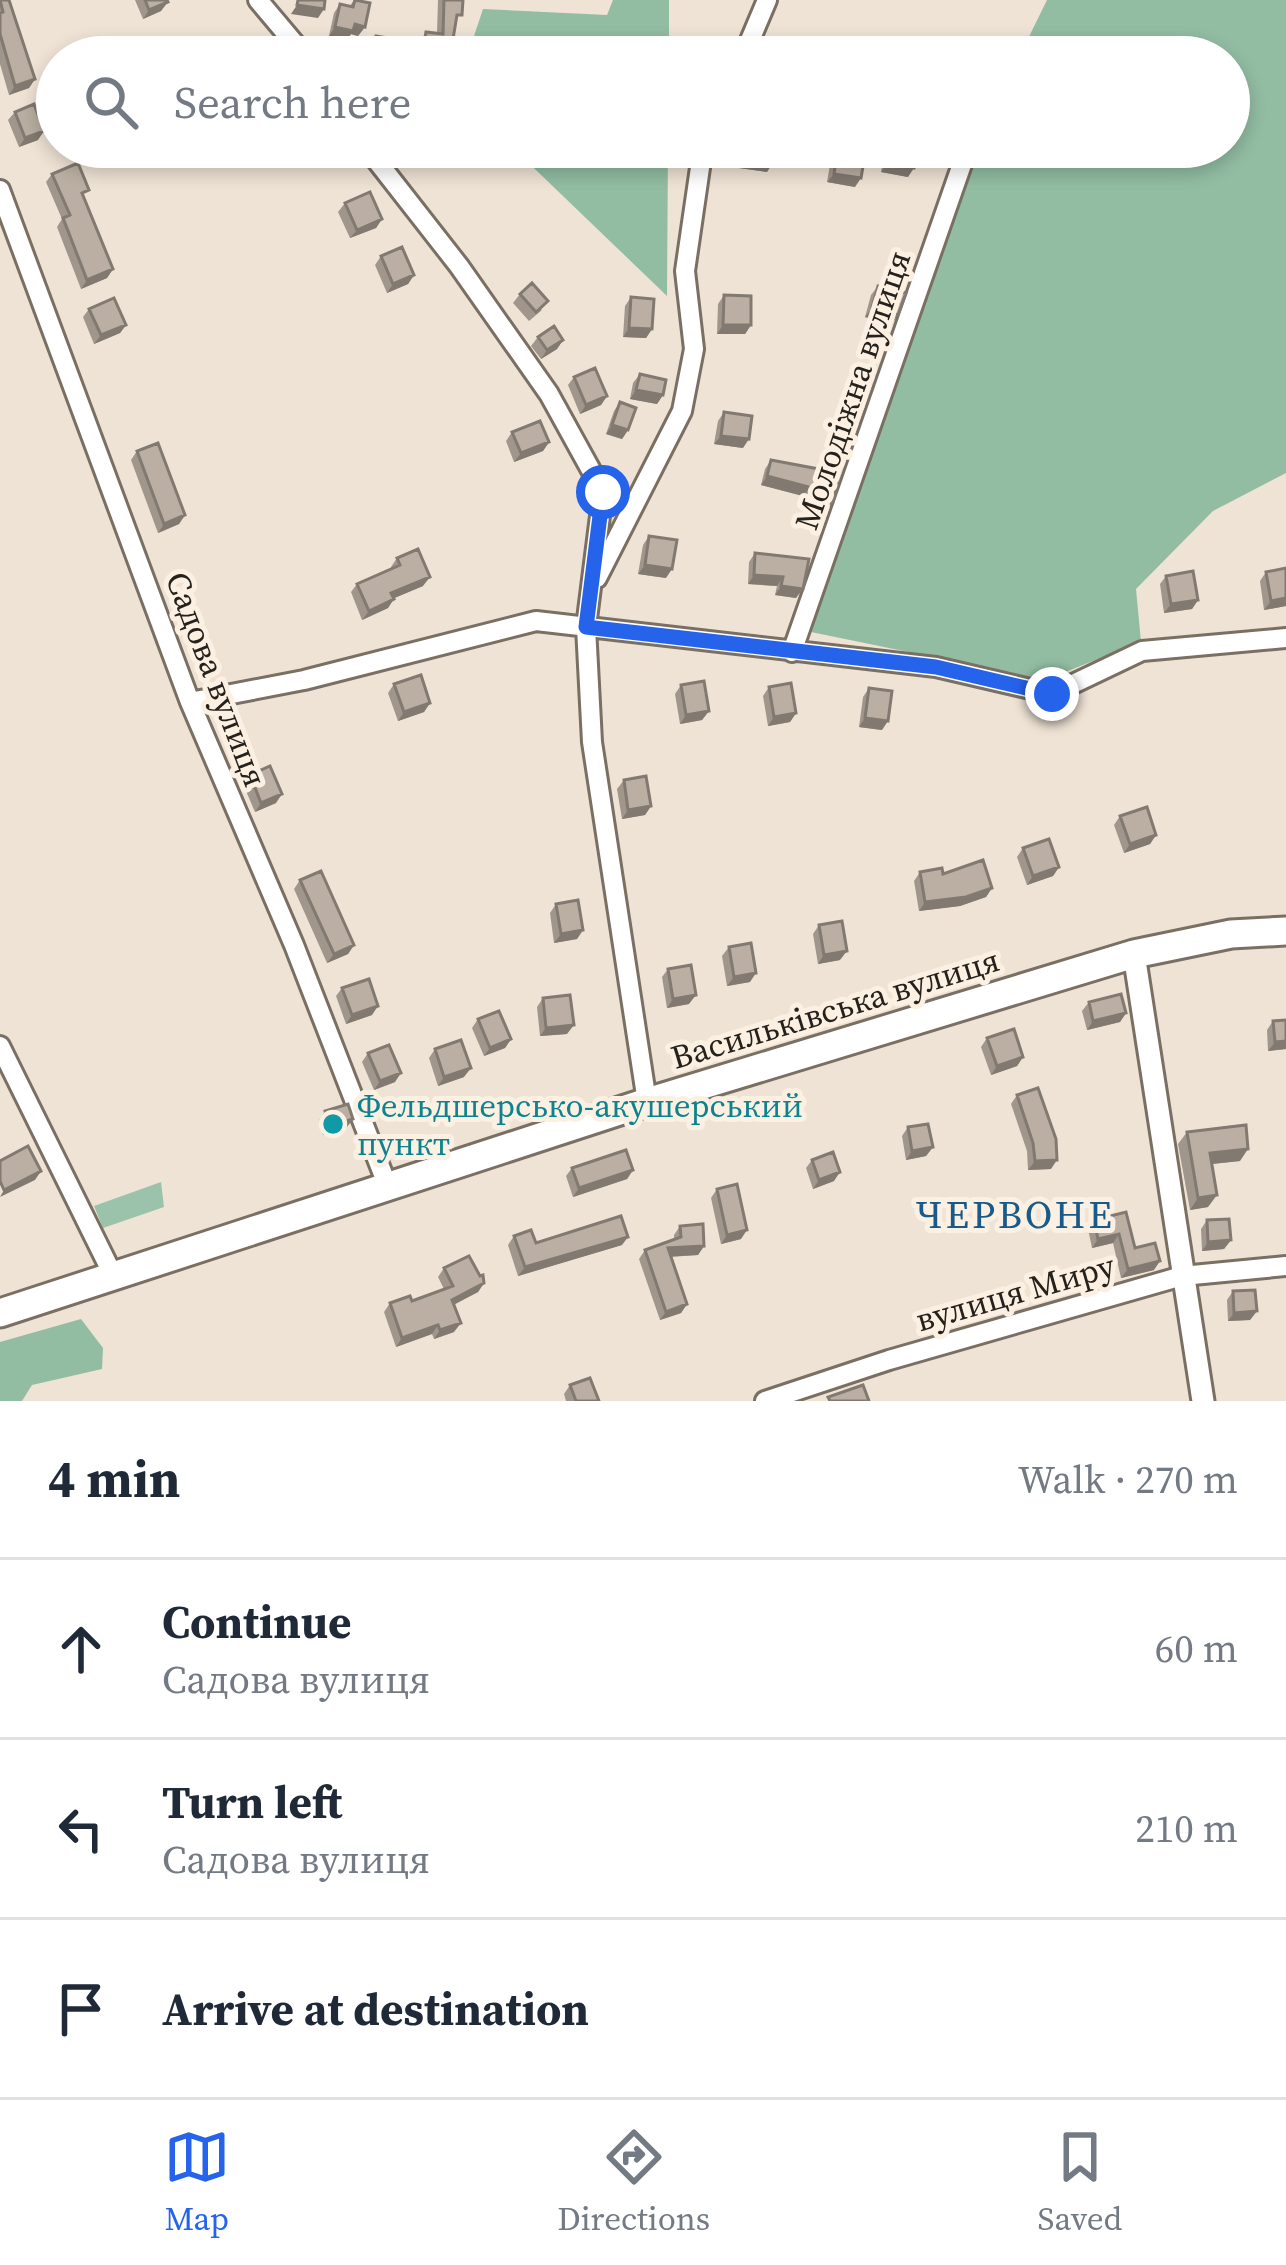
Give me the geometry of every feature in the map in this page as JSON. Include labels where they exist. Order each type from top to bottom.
[{"type":"main road","name":"Васильківська вулиця","points":[[0,1313],[647,1102],[1134,954],[1231,934],[1286,931]]},
{"type":"street","points":[[258,0],[288,36]]},
{"type":"street","points":[[752,36],[767,0]]},
{"type":"street","points":[[382,168],[549,394],[603,492],[586,627],[592,742],[647,1102]]},
{"type":"street","points":[[591,588],[682,411],[694,349],[685,271],[700,168]]},
{"type":"street","name":"Молодіжна вулиця","points":[[792,652],[961,168]]},
{"type":"street","name":"Садова вулиця","points":[[0,190],[190,702],[388,1187]]},
{"type":"street","points":[[603,492],[640,499]]},
{"type":"street","points":[[190,702],[304,680],[536,621],[936,667],[1052,694],[1142,651],[1286,638]]},
{"type":"street","points":[[1134,954],[1203,1401]]},
{"type":"street","points":[[0,1046],[112,1275]]},
{"type":"street","name":"вулиця Миру","points":[[765,1401],[889,1360],[1182,1276],[1286,1266]]},
{"type":"green space","points":[[613,0],[669,0],[669,36],[474,36],[483,9],[607,15]]},
{"type":"green space","points":[[1047,0],[1286,0],[1286,473],[1213,511],[1136,589],[1141,642],[1045,680],[811,632],[969,168],[1250,168],[1250,36],[1029,36]]},
{"type":"green space","points":[[534,168],[668,168],[667,296]]},
{"type":"green space","points":[[161,1182],[164,1207],[103,1228],[94,1206]]},
{"type":"green space","points":[[81,1319],[103,1348],[102,1369],[32,1385],[22,1401],[0,1401],[0,1342]]},
{"type":"building","points":[[0,0],[9,0],[35,79],[15,86],[0,34]]},
{"type":"building","points":[[145,0],[167,0],[168,2],[149,10]]},
{"type":"building","points":[[298,0],[325,0],[324,9],[297,5]]},
{"type":"building","points":[[355,0],[370,3],[365,27],[355,24],[353,31],[335,27],[340,4],[353,7]]},
{"type":"building","points":[[444,0],[463,0],[454,36],[425,36],[426,32],[443,34]]},
{"type":"building","points":[[34,104],[36,134],[25,138],[15,112]]},
{"type":"building","points":[[80,168],[89,190],[82,193],[113,269],[87,280],[63,218],[70,215],[52,174]]},
{"type":"building","points":[[835,168],[863,168],[861,178],[834,174]]},
{"type":"building","points":[[370,192],[382,219],[357,230],[345,203]]},
{"type":"building","points":[[402,247],[414,275],[393,284],[381,256]]},
{"type":"building","points":[[532,283],[548,301],[536,312],[520,294]]},
{"type":"building","points":[[878,286],[906,293],[898,315],[872,308]]},
{"type":"building","points":[[724,295],[751,296],[751,325],[723,325]]},
{"type":"building","points":[[631,297],[654,299],[652,329],[629,328]]},
{"type":"building","points":[[114,298],[126,325],[101,335],[89,309]]},
{"type":"building","points":[[554,326],[563,340],[547,350],[538,337]]},
{"type":"building","points":[[595,368],[607,396],[586,405],[574,377]]},
{"type":"building","points":[[640,374],[666,380],[663,395],[636,390]]},
{"type":"building","points":[[620,402],[636,408],[628,430],[612,425]]},
{"type":"building","points":[[724,412],[752,416],[749,439],[721,436]]},
{"type":"building","points":[[540,421],[549,442],[521,453],[512,432]]},
{"type":"building","points":[[158,443],[185,515],[164,524],[137,451]]},
{"type":"building","points":[[771,460],[840,473],[833,502],[807,496],[809,487],[767,476]]},
{"type":"building","points":[[649,536],[677,540],[672,569],[645,565]]},
{"type":"building","points":[[418,549],[430,577],[391,593],[394,599],[369,611],[357,584],[400,565],[397,558]]},
{"type":"building","points":[[755,553],[809,559],[803,589],[781,586],[783,577],[754,575]]},
{"type":"building","points":[[1286,568],[1286,598],[1271,601],[1266,572]]},
{"type":"building","points":[[1193,571],[1198,600],[1171,604],[1166,576]]},
{"type":"building","points":[[421,675],[430,703],[404,712],[394,684]]},
{"type":"building","points":[[704,681],[709,711],[686,715],[681,685]]},
{"type":"building","points":[[791,683],[796,713],[774,717],[769,687]]},
{"type":"building","points":[[869,688],[892,691],[888,721],[865,718]]},
{"type":"building","points":[[270,766],[282,794],[261,803],[250,775]]},
{"type":"building","points":[[646,776],[651,806],[628,810],[624,780]]},
{"type":"building","points":[[1147,807],[1156,835],[1130,844],[1120,816]]},
{"type":"building","points":[[1049,839],[1059,867],[1033,876],[1023,848]]},
{"type":"building","points":[[983,860],[992,888],[925,902],[920,872],[942,868],[943,874]]},
{"type":"building","points":[[321,871],[354,945],[334,954],[300,880]]},
{"type":"building","points":[[578,900],[583,930],[561,934],[556,904]]},
{"type":"building","points":[[842,921],[847,951],[824,955],[819,925]]},
{"type":"building","points":[[751,943],[756,973],[734,977],[729,947]]},
{"type":"building","points":[[691,965],[696,995],[673,999],[668,969]]},
{"type":"building","points":[[369,979],[378,1006],[352,1015],[342,988]]},
{"type":"building","points":[[1121,994],[1126,1013],[1093,1021],[1089,1002]]},
{"type":"building","points":[[570,995],[574,1025],[546,1028],[543,998]]},
{"type":"building","points":[[499,1011],[511,1039],[490,1048],[478,1019]]},
{"type":"building","points":[[1286,1020],[1286,1041],[1275,1042],[1273,1021]]},
{"type":"building","points":[[1014,1029],[1023,1057],[997,1066],[987,1038]]},
{"type":"building","points":[[461,1040],[471,1068],[444,1077],[435,1049]]},
{"type":"building","points":[[389,1045],[401,1073],[380,1081],[368,1053]]},
{"type":"building","points":[[1038,1088],[1056,1139],[1057,1160],[1035,1161],[1017,1095]]},
{"type":"building","points":[[348,1104],[353,1119],[329,1126],[325,1111]]},
{"type":"building","points":[[928,1124],[933,1147],[912,1151],[908,1127]]},
{"type":"building","points":[[1246,1125],[1248,1149],[1210,1153],[1217,1195],[1198,1198],[1187,1132]]},
{"type":"building","points":[[28,1146],[41,1171],[4,1190],[0,1161]]},
{"type":"building","points":[[626,1150],[633,1170],[579,1188],[572,1168]]},
{"type":"building","points":[[833,1152],[840,1172],[819,1180],[812,1160]]},
{"type":"building","points":[[737,1184],[747,1230],[727,1235],[717,1189]]},
{"type":"building","points":[[1126,1212],[1135,1248],[1155,1243],[1160,1261],[1128,1269],[1119,1234],[1098,1239],[1094,1220]]},
{"type":"building","points":[[621,1216],[628,1237],[525,1267],[514,1236],[531,1230],[536,1243]]},
{"type":"building","points":[[1229,1219],[1231,1240],[1208,1242],[1207,1220]]},
{"type":"building","points":[[703,1224],[704,1246],[668,1248],[687,1304],[666,1312],[645,1250],[681,1237],[680,1226]]},
{"type":"building","points":[[469,1256],[484,1283],[452,1300],[461,1323],[440,1330],[438,1325],[402,1338],[390,1303],[410,1296],[412,1301],[453,1286],[444,1268]]},
{"type":"building","points":[[1255,1290],[1257,1311],[1234,1313],[1233,1291]]},
{"type":"building","points":[[590,1378],[599,1401],[576,1401],[570,1385]]},
{"type":"building","points":[[863,1385],[869,1401],[830,1401],[828,1397]]},
{"type":"place","name":"Фельдшерсько-акушерський пункт","points":[[333,1124]]},
{"type":"district","name":"ЧЕРВОНЕ","points":[[1015,1214]]},
{"type":"route","points":[[603,492],[586,627],[936,667],[1052,694]]}]
